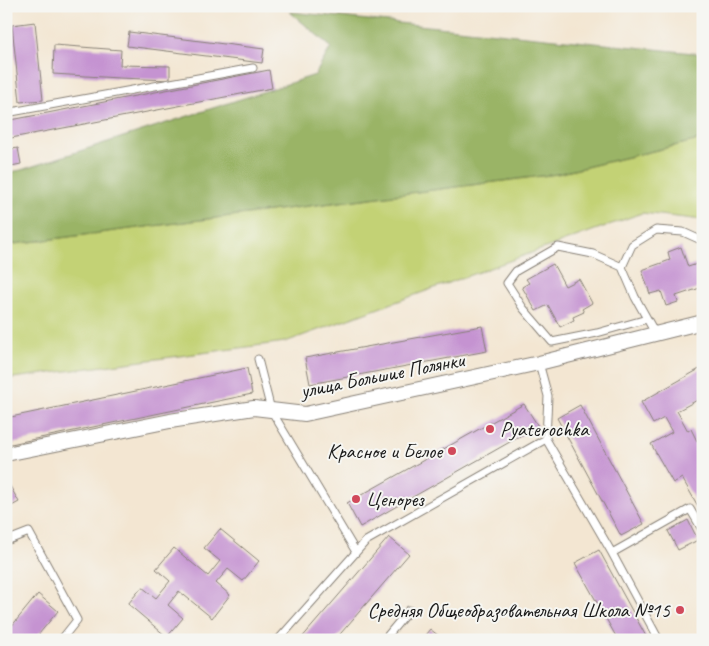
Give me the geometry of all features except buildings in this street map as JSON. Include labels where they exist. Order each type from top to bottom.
[{"type":"street","name":"улица Большие Полянки","points":[[6,454],[170,421],[254,408],[305,414],[539,363],[703,322]]},
{"type":"lane","points":[[6,97],[7,113],[253,68]]},
{"type":"lane","points":[[622,267],[632,245],[656,230],[683,232],[703,241]]},
{"type":"lane","points":[[647,319],[597,333],[552,342],[522,308],[507,283],[516,270],[558,247],[593,254],[622,267],[635,297],[655,333]]},
{"type":"lane","points":[[258,359],[272,410],[356,552]]},
{"type":"lane","points":[[539,363],[548,396],[546,439],[612,553],[659,640]]},
{"type":"lane","points":[[278,640],[366,541],[546,439]]},
{"type":"lane","points":[[612,553],[690,509],[703,531]]},
{"type":"lane","points":[[6,541],[29,532],[78,620],[62,640]]},
{"type":"lane","points":[[384,640],[409,610]]},
{"type":"green space","points":[[290,12],[703,54],[703,139],[557,174],[6,245],[6,173],[21,170],[315,75],[331,47]]},
{"type":"green space","points":[[703,139],[703,220],[642,213],[285,342],[6,379],[6,245],[557,174]]},
{"type":"place","name":"Pyaterochka","points":[[490,429]]},
{"type":"place","name":"Красное и Белое","points":[[452,451]]},
{"type":"place","name":"Ценорез","points":[[356,499]]},
{"type":"place","name":"Средняя Общеобразовательная Школа №15","points":[[680,610]]}]
